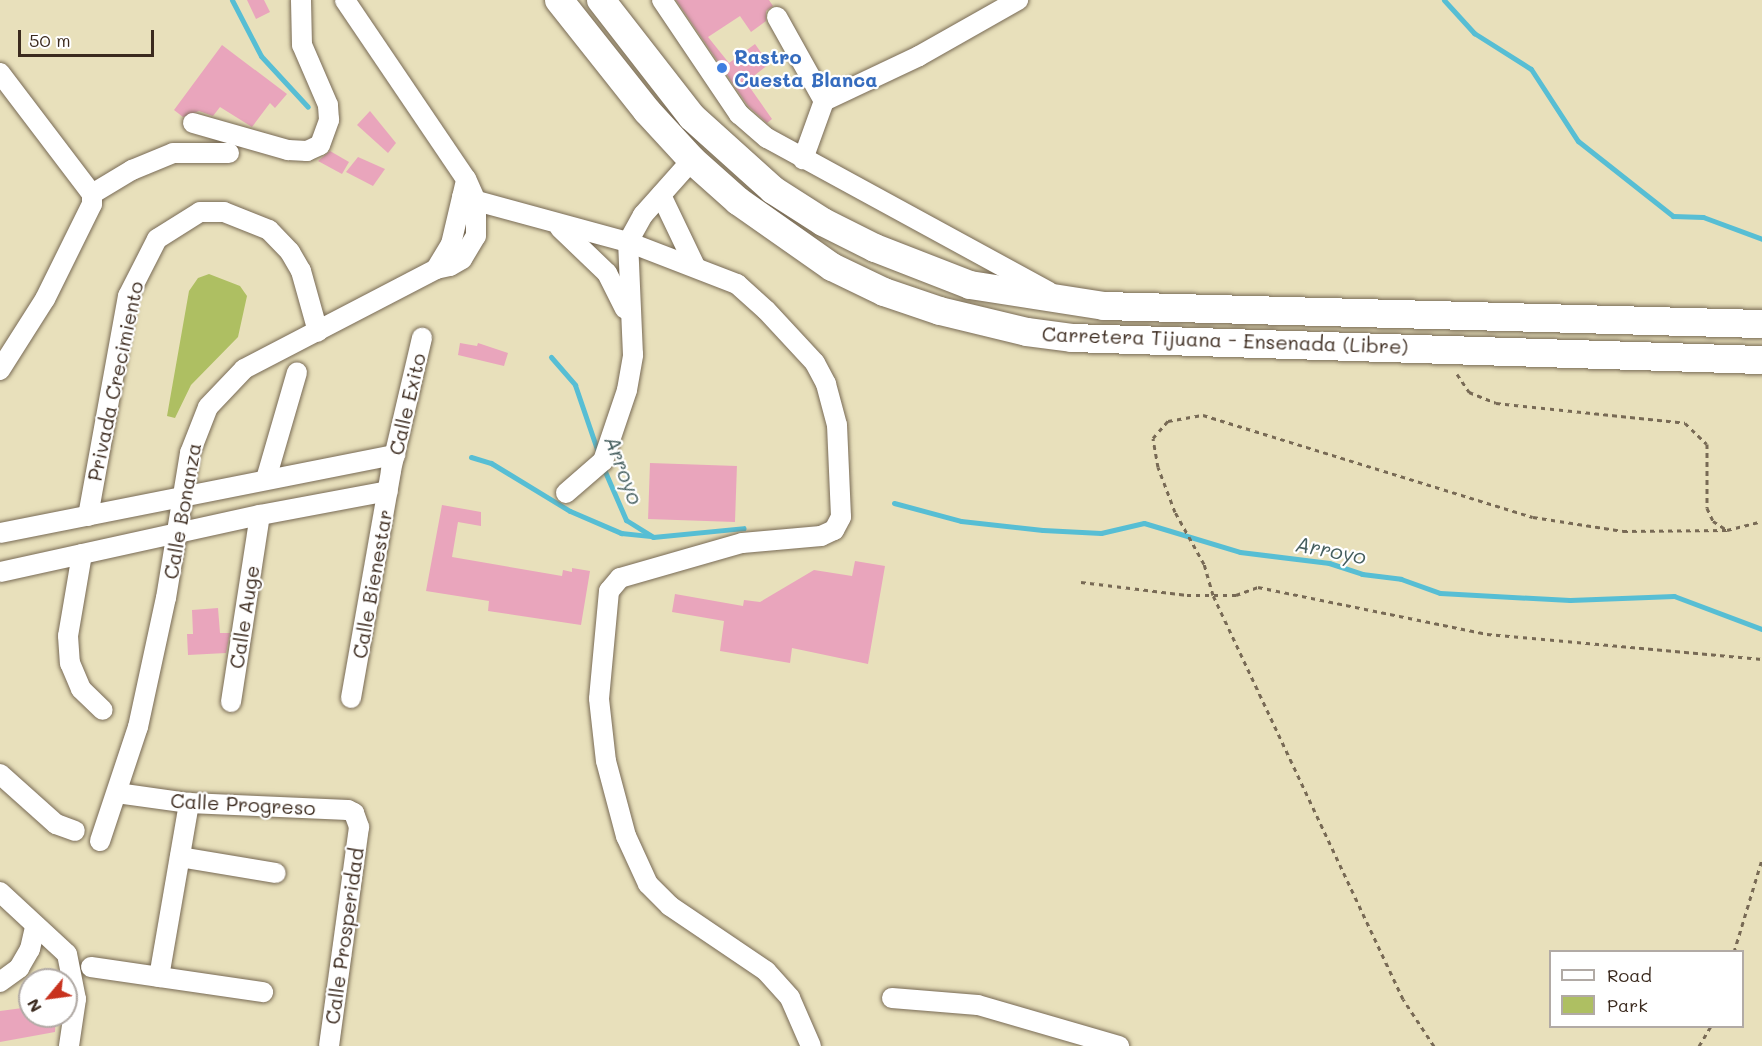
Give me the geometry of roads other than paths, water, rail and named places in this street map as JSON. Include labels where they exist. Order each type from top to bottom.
[{"type":"highway","name":"Carretera Tijuana - Ensenada (Libre)","points":[[559,0],[647,111],[692,160],[738,201],[832,267],[884,292],[983,322],[1072,338],[1762,360]]},
{"type":"highway","name":"Carretera Tijuana - Ensenada (Libre)","points":[[601,0],[692,117],[728,152],[783,196],[823,222],[924,270],[970,285],[1104,306],[1354,315],[1762,324]]},
{"type":"street","points":[[193,123],[288,150],[307,152],[320,145],[328,120],[328,105],[302,45],[301,0]]},
{"type":"street","points":[[345,0],[468,192],[556,225],[628,242],[737,284],[750,294],[815,363],[826,384],[837,425],[841,517],[834,530],[821,536],[742,543],[639,570],[613,583],[609,591],[599,699],[606,761],[626,836],[648,884],[670,906],[766,971],[790,998],[811,1046]]},
{"type":"street","points":[[662,0],[740,114],[767,138],[1065,300]]},
{"type":"street","points":[[803,159],[824,100],[919,56],[1018,0]]},
{"type":"street","points":[[777,17],[824,100]]},
{"type":"street","points":[[0,74],[92,194],[92,204],[45,299],[0,370]]},
{"type":"street","points":[[92,194],[132,170],[173,153],[229,153]]},
{"type":"street","points":[[566,493],[603,462],[627,390],[633,355],[629,321],[628,242],[643,215],[692,160]]},
{"type":"street","points":[[436,269],[455,230],[468,192]]},
{"type":"street","name":"Calle Bonanza","points":[[100,841],[117,793],[150,676],[197,429],[223,388],[244,369],[436,269],[462,259],[476,236],[468,192]]},
{"type":"street","points":[[661,195],[695,267]]},
{"type":"street","name":"Privada Crecimiento","points":[[88,516],[128,296],[157,239],[200,212],[224,212],[269,230],[290,252],[301,272],[318,332]]},
{"type":"street","points":[[556,225],[588,250],[607,273],[620,294],[629,321]]},
{"type":"street","name":"Calle Exito","points":[[393,462],[422,338]]},
{"type":"street","points":[[266,479],[297,372]]},
{"type":"street","points":[[0,533],[266,479],[393,462]]},
{"type":"street","name":"Calle Bienestar","points":[[351,698],[393,462]]},
{"type":"street","points":[[0,572],[176,533],[259,523],[388,491]]},
{"type":"street","name":"Calle Auge","points":[[231,702],[259,523]]},
{"type":"street","points":[[82,554],[68,636],[70,663],[81,689],[103,710]]},
{"type":"street","points":[[0,774],[56,824],[75,831]]},
{"type":"street","name":"Calle Progreso","points":[[117,793],[189,803],[348,810],[354,813],[359,827]]},
{"type":"street","points":[[159,977],[189,803]]},
{"type":"street","name":"Calle Prosperidad","points":[[329,1046],[359,827]]},
{"type":"street","points":[[180,857],[276,873]]},
{"type":"street","points":[[0,892],[35,928],[67,954],[74,975],[76,999],[69,1046]]},
{"type":"street","points":[[0,982],[19,968],[30,949],[35,928]]},
{"type":"street","points":[[91,967],[263,992]]},
{"type":"street","points":[[892,998],[978,1005],[1119,1046]]},
{"type":"waterway","name":"Arroyo","points":[[232,0],[261,56],[308,107]]},
{"type":"waterway","points":[[1444,0],[1474,33],[1531,69],[1578,141],[1673,216],[1703,217],[1762,239]]},
{"type":"waterway","name":"Arroyo","points":[[551,357],[575,385],[599,455]]},
{"type":"waterway","points":[[471,457],[491,463],[570,511],[621,533],[651,536]]},
{"type":"waterway","name":"Arroyo","points":[[603,467],[626,520],[653,537],[744,528]]},
{"type":"waterway","name":"Arroyo","points":[[894,503],[961,521],[1043,530],[1101,533],[1144,523],[1240,552],[1329,563],[1362,574],[1401,579],[1440,593],[1570,600],[1674,596],[1762,629]]},
{"type":"place","name":"Rastro Cuesta Blanca","points":[[722,68]]}]
